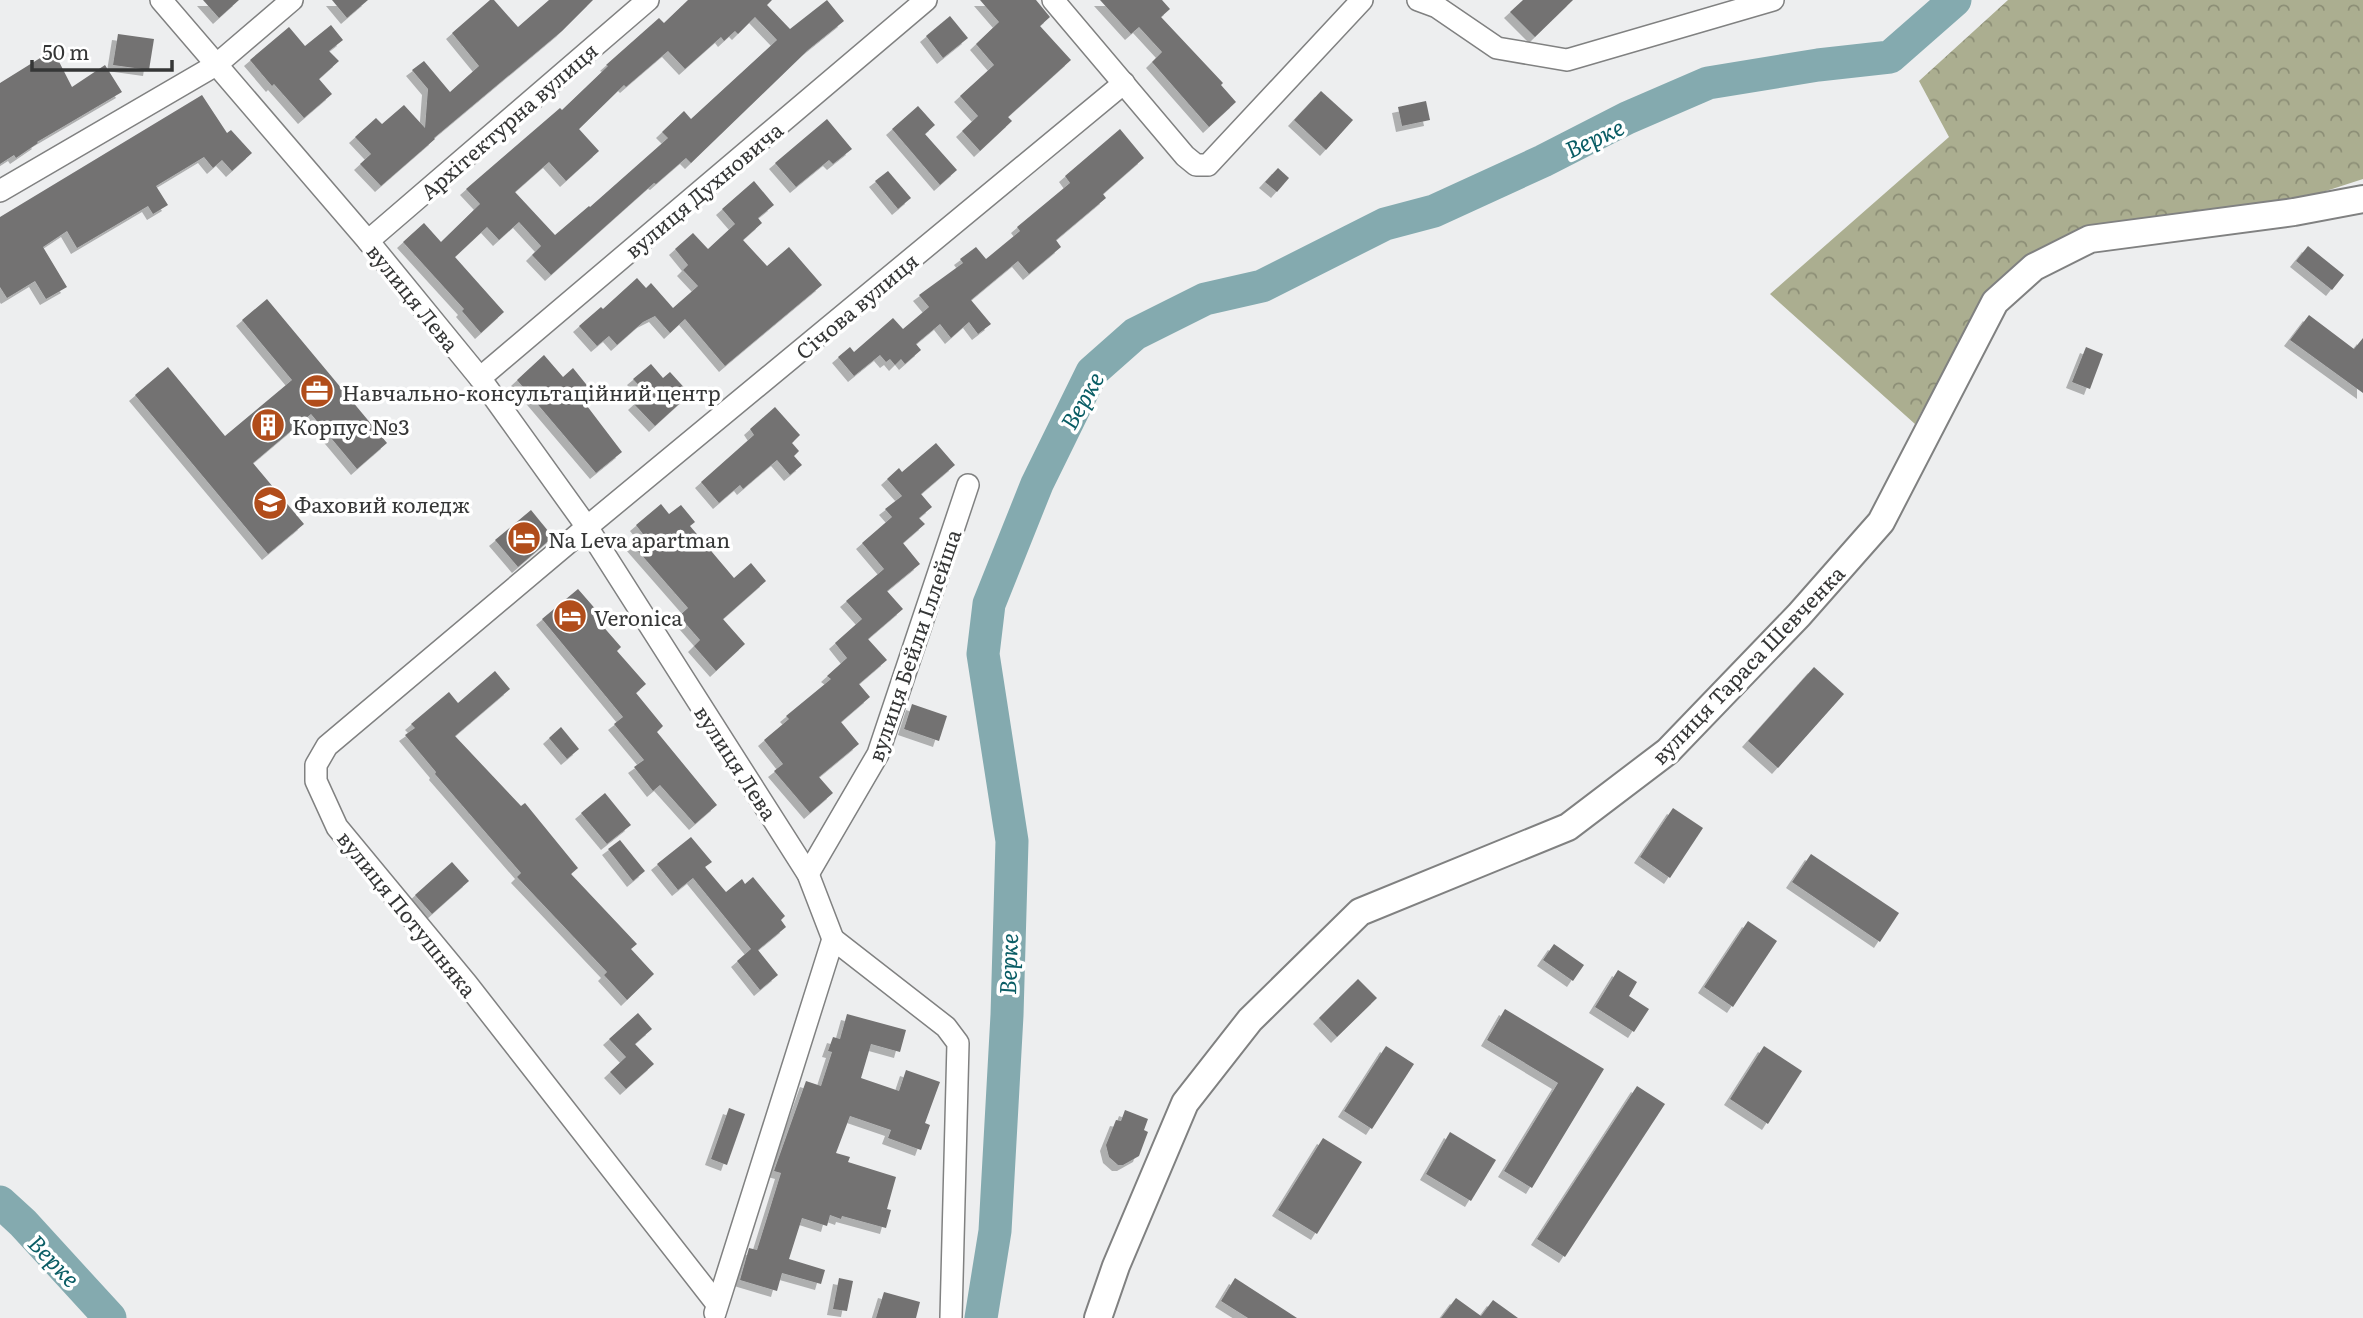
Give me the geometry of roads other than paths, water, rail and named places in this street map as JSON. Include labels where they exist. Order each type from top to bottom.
[{"type":"street","name":"вулиця Лева","points":[[160,0],[368,241],[480,378],[587,527],[808,874],[833,939]]},
{"type":"street","points":[[0,191],[216,65],[292,0]]},
{"type":"street","name":"Архітектурна вулиця","points":[[368,241],[648,0]]},
{"type":"street","name":"вулиця Духновича","points":[[480,378],[926,0]]},
{"type":"street","points":[[1053,0],[1185,156],[1196,165],[1208,165],[1362,0]]},
{"type":"street","points":[[1418,0],[1437,7],[1497,48],[1567,60],[1773,0]]},
{"type":"street","name":"Січова вулиця","points":[[587,527],[1124,83]]},
{"type":"street","name":"вулиця Тараса Шевченка","points":[[1098,1318],[1116,1266],[1185,1103],[1250,1020],[1360,912],[1568,827],[1668,751],[1799,615],[1881,522],[1995,302],[2034,267],[2090,239],[2294,212],[2363,199]]},
{"type":"street","name":"вулиця Бейли Іллейша","points":[[808,874],[878,754],[968,485]]},
{"type":"street","name":"вулиця Потушняка","points":[[587,527],[327,746],[316,765],[316,781],[337,827],[467,984],[716,1311]]},
{"type":"street","points":[[716,1311],[833,939],[946,1027],[958,1043],[951,1318]]},
{"type":"waterway","name":"Верке","points":[[981,1318],[995,1231],[1007,1015],[1012,841],[983,654],[989,604],[1037,484],[1092,372],[1135,334],[1205,299],[1262,286],[1385,224],[1434,211],[1543,161],[1627,118],[1708,83],[1818,65],[1890,57],[1955,0]]},
{"type":"waterway","name":"Верке","points":[[0,1202],[23,1223],[110,1318]]},
{"type":"place","name":"Навчально-консультаційний центр","points":[[317,391]]},
{"type":"place","name":"Корпус №3","points":[[268,425]]},
{"type":"place","name":"Фаховий коледж","points":[[270,503]]},
{"type":"place","name":"Na Leva apartman","points":[[524,538]]},
{"type":"place","name":"Veronica","points":[[570,616]]}]
